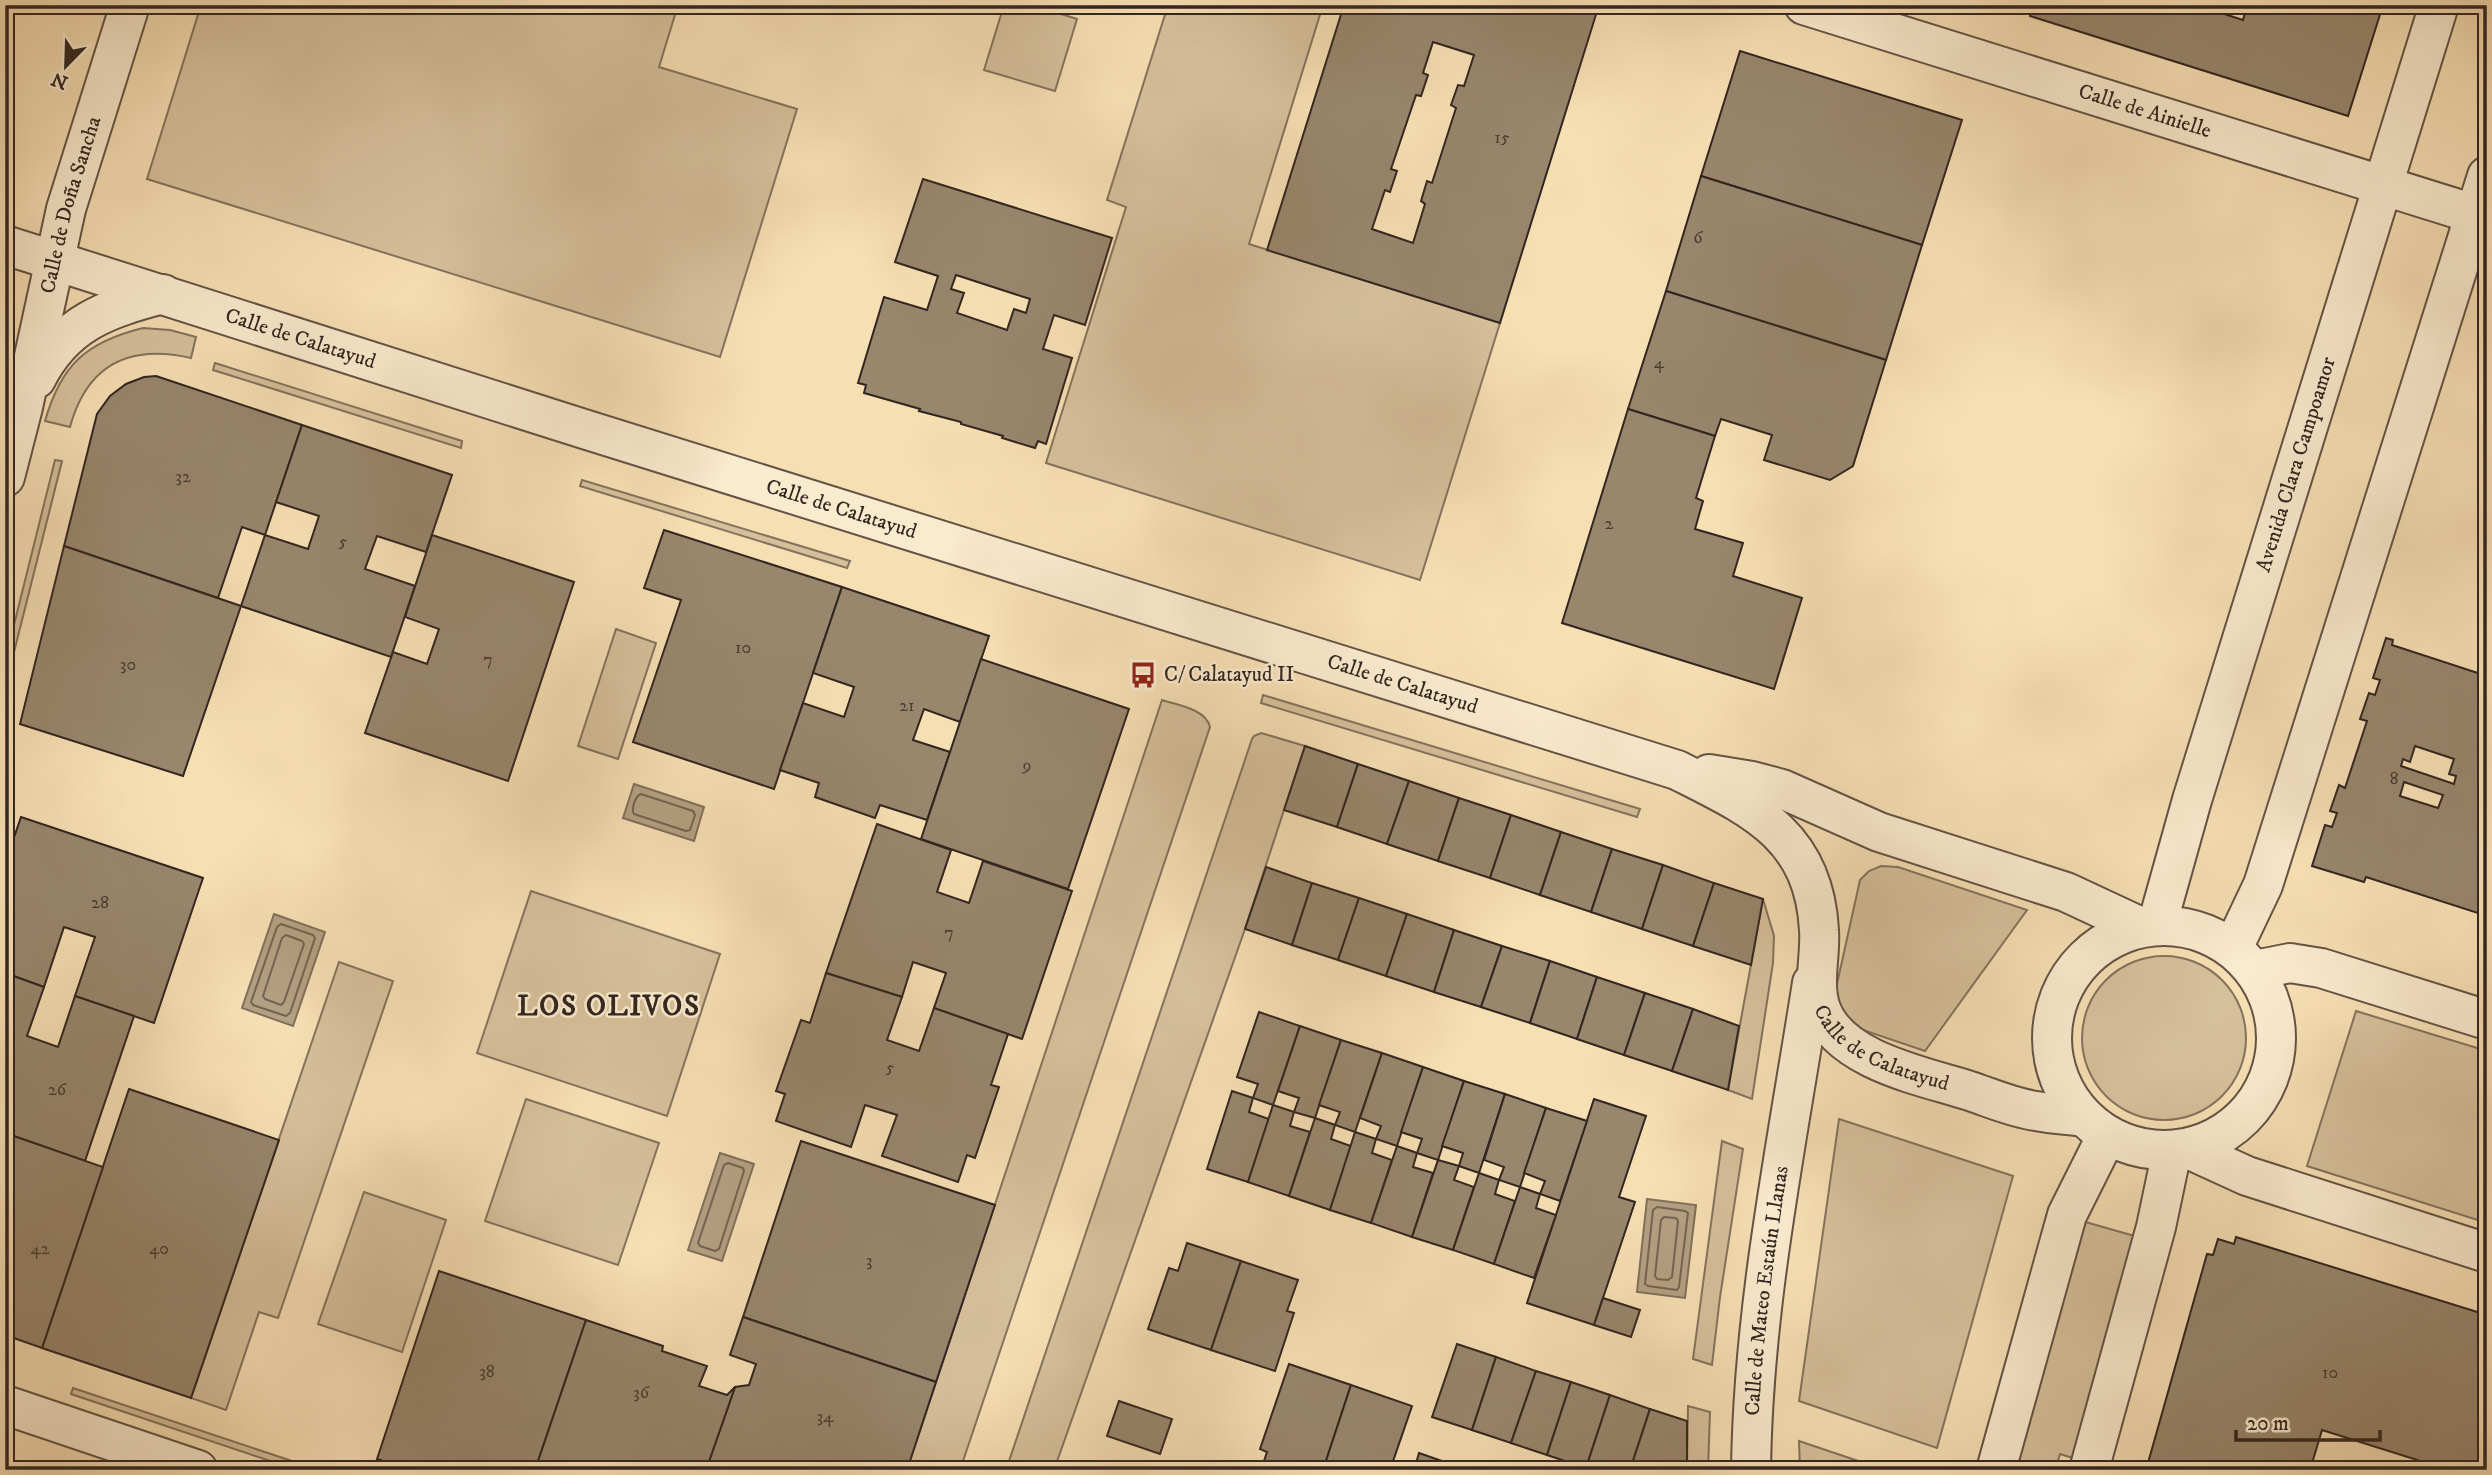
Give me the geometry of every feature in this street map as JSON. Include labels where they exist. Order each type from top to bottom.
[{"type":"street","name":"Calle de Doña Sancha","points":[[5,477],[66,209],[130,5]]},
{"type":"street","name":"Calle de Ainielle","points":[[1804,5],[2481,216]]},
{"type":"street","name":"Avenida Clara Campoamor","points":[[2149,926],[2189,811],[2439,5]]},
{"type":"street","points":[[2244,959],[2263,886],[2481,216],[2487,176]]},
{"type":"street","name":"Calle de Calatayud","points":[[5,245],[1677,770],[1752,781],[1782,789],[1879,832],[2066,892],[2149,926]]},
{"type":"street","name":"Calle de Doña Sancha","points":[[23,407],[44,365],[58,345],[77,327],[125,304],[163,294]]},
{"type":"street","name":"Calle de Calatayud","points":[[1677,770],[1731,797],[1759,815],[1785,837],[1804,865],[1817,897],[1820,933],[1817,995],[1821,1010],[1830,1026],[1845,1041],[1876,1060],[2034,1111],[2095,1126]]},
{"type":"street","points":[[2149,926],[2184,926],[2209,934],[2244,959],[2271,999],[2277,1031],[2275,1063],[2263,1093],[2244,1118],[2218,1137],[2180,1150],[2149,1150],[2095,1126],[2066,1093],[2054,1064],[2051,1034],[2056,1004],[2068,978],[2088,954],[2112,937],[2149,926]]},
{"type":"street","name":"Calle de Mateo Estaún Llanas","points":[[1751,1470],[1753,1399],[1762,1303],[1820,933]]},
{"type":"street","points":[[2244,959],[2290,962],[2321,968],[2487,1020]]},
{"type":"street","name":"Calle de Mateo Estaún Llanas","points":[[1792,1111],[1801,1091],[1815,1075],[1833,1065],[1853,1060],[1876,1060]]},
{"type":"street","points":[[1996,1470],[2067,1215],[2095,1126]]},
{"type":"street","points":[[2180,1150],[2247,1177],[2487,1253]]},
{"type":"street","points":[[2089,1470],[2180,1150]]},
{"type":"street","points":[[5,1405],[198,1470]]},
{"type":"shaded area","points":[[201,5],[678,5],[659,67],[797,109],[720,357],[147,179]]},
{"type":"shaded area","points":[[1004,5],[1032,5],[1077,19],[1055,91],[984,70]]},
{"type":"shaded area","points":[[1168,5],[1323,5],[1249,244],[1500,323],[1420,580],[1046,463],[1126,207],[1107,200]]},
{"type":"shaded area","points":[[143,328],[170,330],[196,337],[191,358],[169,354],[130,357],[99,374],[87,388],[70,427],[45,421],[59,385],[79,359],[106,341]]},
{"type":"shaded area","points":[[215,363],[462,441],[461,448],[213,370]]},
{"type":"shaded area","points":[[55,460],[62,461],[5,688],[5,661]]},
{"type":"shaded area","points":[[582,480],[850,561],[847,568],[580,486]]},
{"type":"shaded area","points":[[616,629],[656,643],[618,759],[578,746]]},
{"type":"shaded area","points":[[1263,695],[1640,809],[1637,817],[1261,703]]},
{"type":"shaded area","points":[[1162,700],[1197,712],[1210,727],[960,1470],[907,1470]]},
{"type":"shaded area","points":[[1261,733],[1305,746],[1245,929],[1054,1470],[1006,1470],[1252,739]]},
{"type":"shaded area","points":[[1881,866],[1898,867],[2027,910],[1925,1051],[1854,1027],[1843,1013],[1839,1002],[1837,984],[1860,880],[1869,871]]},
{"type":"shaded area","points":[[531,891],[720,954],[667,1116],[477,1053]]},
{"type":"shaded area","points":[[1763,899],[1774,936],[1773,963],[1752,1099],[1728,1090]]},
{"type":"shaded area","points":[[2164,956],[2195,962],[2222,980],[2240,1007],[2246,1038],[2240,1069],[2222,1096],[2195,1114],[2164,1120],[2133,1114],[2106,1096],[2088,1069],[2082,1038],[2088,1007],[2106,980],[2133,962]]},
{"type":"shaded area","points":[[339,962],[393,981],[278,1318],[259,1312],[226,1410],[191,1398]]},
{"type":"shaded area","points":[[2356,1011],[2487,1051],[2487,1223],[2307,1166]]},
{"type":"shaded area","points":[[526,1099],[659,1143],[618,1265],[485,1221]]},
{"type":"shaded area","points":[[1839,1119],[2013,1176],[1937,1448],[1799,1401]]},
{"type":"shaded area","points":[[1722,1141],[1743,1149],[1712,1365],[1693,1359]]},
{"type":"shaded area","points":[[364,1192],[446,1220],[402,1352],[318,1324]]},
{"type":"shaded area","points":[[2082,1221],[2138,1237],[2076,1459],[2060,1454],[2055,1470],[2012,1470]]},
{"type":"shaded area","points":[[73,1388],[319,1470],[297,1470],[71,1394]]},
{"type":"shaded area","points":[[1688,1406],[1710,1412],[1708,1470],[1687,1470]]},
{"type":"shaded area","points":[[1799,1441],[1885,1470],[1800,1470]]},
{"type":"water","points":[[634,784],[704,807],[694,841],[623,818]]},
{"type":"water","points":[[274,914],[325,932],[293,1026],[242,1008]]},
{"type":"water","points":[[720,1153],[754,1164],[722,1261],[688,1250]]},
{"type":"water","points":[[1647,1199],[1696,1205],[1685,1298],[1637,1292]]},
{"type":"building","points":[[1344,5],[1588,5],[1598,8],[1500,323],[1267,250]],"holes":[[[1433,42],[1474,55],[1464,86],[1458,85],[1451,105],[1456,108],[1432,183],[1427,181],[1421,201],[1425,204],[1413,243],[1372,229],[1385,190],[1390,192],[1397,171],[1391,169],[1416,95],[1421,96],[1428,75],[1423,73]]]},
{"type":"building","points":[[2033,5],[2217,5],[2215,11],[2243,20],[2247,5],[2383,5],[2348,116],[2030,16]]},
{"type":"building","points":[[1740,51],[1962,120],[1922,245],[1701,176]]},
{"type":"building","points":[[1701,176],[1922,245],[1886,360],[1666,291]]},
{"type":"building","points":[[923,179],[1112,238],[1085,325],[1054,315],[1043,349],[1072,358],[1046,444],[1038,441],[1035,448],[864,393],[866,385],[858,383],[884,297],[927,310],[938,276],[895,262]],"holes":[[[956,275],[1030,299],[1026,313],[1014,309],[1007,330],[957,313],[964,293],[951,289]]]},
{"type":"building","points":[[1666,291],[1886,360],[1853,466],[1830,480],[1764,460],[1772,435],[1721,419],[1715,436],[1628,409]]},
{"type":"building","points":[[156,376],[302,425],[265,535],[242,527],[218,598],[64,546],[97,414],[110,396],[126,384],[144,377]]},
{"type":"building","points":[[1628,409],[1715,436],[1696,498],[1703,501],[1695,529],[1743,543],[1733,576],[1802,598],[1774,689],[1562,623]]},
{"type":"building","points":[[302,425],[452,475],[426,552],[377,536],[365,569],[415,586],[391,657],[241,606],[265,535],[308,549],[319,516],[276,502]]},
{"type":"building","points":[[664,530],[842,587],[774,789],[633,742],[681,600],[644,588]]},
{"type":"building","points":[[432,535],[574,582],[508,781],[365,733],[393,652],[427,664],[439,629],[405,617]]},
{"type":"building","points":[[64,546],[241,606],[183,776],[20,724]]},
{"type":"building","points":[[842,587],[989,636],[960,722],[924,709],[913,740],[950,752],[927,820],[880,805],[875,818],[815,797],[819,783],[780,770],[803,703],[844,717],[854,687],[813,673]]},
{"type":"building","points":[[2386,638],[2393,640],[2392,645],[2487,676],[2487,916],[2366,877],[2364,882],[2312,866],[2325,825],[2332,827],[2337,813],[2330,811],[2339,785],[2345,788],[2367,721],[2360,719],[2369,693],[2375,695],[2380,680],[2373,678]],"holes":[[[2415,746],[2454,759],[2449,774],[2456,776],[2454,784],[2401,766],[2403,759],[2410,762]],[[2404,782],[2443,795],[2438,808],[2400,796]]]},
{"type":"building","points":[[981,659],[1129,709],[1068,889],[921,839]]},
{"type":"building","points":[[1305,746],[1358,764],[1337,827],[1284,810]]},
{"type":"building","points":[[1358,764],[1409,781],[1387,844],[1337,827]]},
{"type":"building","points":[[1409,781],[1459,798],[1438,861],[1387,844]]},
{"type":"building","points":[[1459,798],[1511,815],[1490,878],[1438,861]]},
{"type":"building","points":[[1511,815],[1561,832],[1540,895],[1490,878]]},
{"type":"building","points":[[21,817],[203,878],[154,1023],[75,996],[95,937],[64,927],[44,987],[5,973],[5,864]]},
{"type":"building","points":[[877,824],[951,850],[937,892],[969,903],[983,861],[1072,891],[1022,1039],[934,1008],[946,973],[913,962],[902,997],[826,973]]},
{"type":"building","points":[[1561,832],[1612,849],[1591,912],[1540,895]]},
{"type":"building","points":[[1612,849],[1663,865],[1642,929],[1591,912]]},
{"type":"building","points":[[1663,865],[1714,883],[1693,946],[1642,929]]},
{"type":"building","points":[[1266,867],[1312,883],[1292,945],[1245,929]]},
{"type":"building","points":[[1312,883],[1359,898],[1338,960],[1292,945]]},
{"type":"building","points":[[1714,883],[1763,899],[1751,965],[1693,946]]},
{"type":"building","points":[[1359,898],[1407,914],[1386,976],[1338,960]]},
{"type":"building","points":[[1407,914],[1454,930],[1434,992],[1386,976]]},
{"type":"building","points":[[1454,930],[1502,946],[1481,1007],[1434,992]]},
{"type":"building","points":[[1502,946],[1550,961],[1530,1023],[1481,1007]]},
{"type":"building","points":[[1550,961],[1597,977],[1577,1039],[1530,1023]]},
{"type":"building","points":[[5,973],[44,987],[27,1036],[58,1047],[75,996],[134,1016],[85,1161],[5,1133]]},
{"type":"building","points":[[826,973],[902,997],[887,1040],[919,1051],[934,1008],[1008,1034],[991,1085],[999,1087],[975,1158],[967,1155],[958,1182],[882,1156],[897,1115],[865,1105],[851,1147],[776,1121],[785,1094],[776,1091],[801,1020],[810,1023]]},
{"type":"building","points":[[1597,977],[1645,993],[1624,1055],[1577,1039]]},
{"type":"building","points":[[1645,993],[1693,1009],[1672,1071],[1624,1055]]},
{"type":"building","points":[[1693,1009],[1739,1026],[1728,1090],[1672,1071]]},
{"type":"building","points":[[1259,1012],[1300,1026],[1273,1105],[1253,1098],[1258,1084],[1237,1077]]},
{"type":"building","points":[[1300,1026],[1341,1040],[1315,1118],[1294,1112],[1299,1098],[1278,1091]]},
{"type":"building","points":[[1341,1040],[1382,1053],[1355,1132],[1335,1125],[1340,1112],[1319,1105]]},
{"type":"building","points":[[1382,1053],[1423,1067],[1397,1146],[1376,1139],[1381,1126],[1360,1118]]},
{"type":"building","points":[[1423,1067],[1464,1081],[1438,1160],[1417,1153],[1422,1139],[1401,1132]]},
{"type":"building","points":[[1464,1081],[1505,1094],[1479,1173],[1459,1166],[1463,1153],[1442,1146]]},
{"type":"building","points":[[129,1089],[279,1140],[191,1398],[42,1348]]},
{"type":"building","points":[[1232,1091],[1253,1098],[1249,1112],[1269,1119],[1248,1182],[1207,1169]]},
{"type":"building","points":[[1505,1094],[1546,1108],[1520,1187],[1499,1180],[1504,1167],[1484,1160]]},
{"type":"building","points":[[1594,1099],[1646,1116],[1619,1197],[1635,1202],[1594,1325],[1527,1303]]},
{"type":"building","points":[[1273,1105],[1294,1112],[1290,1126],[1310,1132],[1289,1196],[1248,1182]]},
{"type":"building","points":[[1546,1108],[1587,1121],[1560,1201],[1540,1194],[1545,1181],[1524,1173]]},
{"type":"building","points":[[1315,1118],[1335,1125],[1331,1139],[1351,1146],[1330,1210],[1289,1196]]},
{"type":"building","points":[[1355,1132],[1376,1139],[1372,1153],[1392,1160],[1371,1223],[1330,1210]]},
{"type":"building","points":[[5,1133],[103,1167],[42,1348],[5,1335]]},
{"type":"building","points":[[801,1141],[995,1205],[936,1382],[743,1317]]},
{"type":"building","points":[[1397,1146],[1417,1153],[1413,1167],[1433,1173],[1412,1237],[1371,1223]]},
{"type":"building","points":[[1438,1160],[1459,1166],[1454,1180],[1474,1187],[1453,1250],[1412,1237]]},
{"type":"building","points":[[1479,1173],[1499,1180],[1495,1194],[1515,1201],[1494,1264],[1453,1250]]},
{"type":"building","points":[[1520,1187],[1540,1194],[1536,1208],[1556,1215],[1534,1278],[1494,1264]]},
{"type":"building","points":[[2236,1237],[2487,1315],[2487,1470],[2449,1470],[2322,1430],[2310,1470],[2146,1470],[2207,1254],[2213,1255],[2218,1239],[2234,1244]]},
{"type":"building","points":[[1187,1243],[1241,1261],[1211,1350],[1148,1329],[1169,1268],[1178,1271]]},
{"type":"building","points":[[1241,1261],[1298,1280],[1287,1311],[1294,1313],[1275,1371],[1211,1350]]},
{"type":"building","points":[[439,1271],[586,1320],[535,1470],[410,1470],[377,1459]]},
{"type":"building","points":[[1603,1298],[1640,1310],[1631,1337],[1594,1325]]},
{"type":"building","points":[[743,1317],[936,1382],[907,1470],[706,1470],[735,1387],[749,1385],[756,1364],[730,1355]]},
{"type":"building","points":[[586,1320],[663,1346],[662,1351],[707,1366],[699,1386],[727,1395],[735,1387],[706,1470],[535,1470]]},
{"type":"building","points":[[1457,1344],[1496,1357],[1472,1430],[1432,1417]]},
{"type":"building","points":[[1496,1357],[1536,1371],[1511,1443],[1472,1430]]},
{"type":"building","points":[[1289,1364],[1351,1385],[1323,1470],[1261,1470],[1267,1452],[1260,1449]]},
{"type":"building","points":[[1536,1371],[1571,1382],[1547,1455],[1511,1443]]},
{"type":"building","points":[[1571,1382],[1610,1395],[1586,1468],[1547,1455]]},
{"type":"building","points":[[1351,1385],[1412,1406],[1390,1470],[1323,1470]]},
{"type":"building","points":[[1610,1395],[1650,1409],[1630,1470],[1586,1468]]},
{"type":"building","points":[[1119,1401],[1172,1419],[1160,1454],[1107,1436]]},
{"type":"building","points":[[1650,1409],[1687,1421],[1687,1470],[1630,1470]]},
{"type":"building","points":[[1419,1453],[1459,1467],[1459,1470],[1414,1470]]},
{"type":"place","name":"C/ Calatayud II","points":[[1143,675]]},
{"type":"district","name":"LOS OLIVOS","points":[[609,1006]]}]
